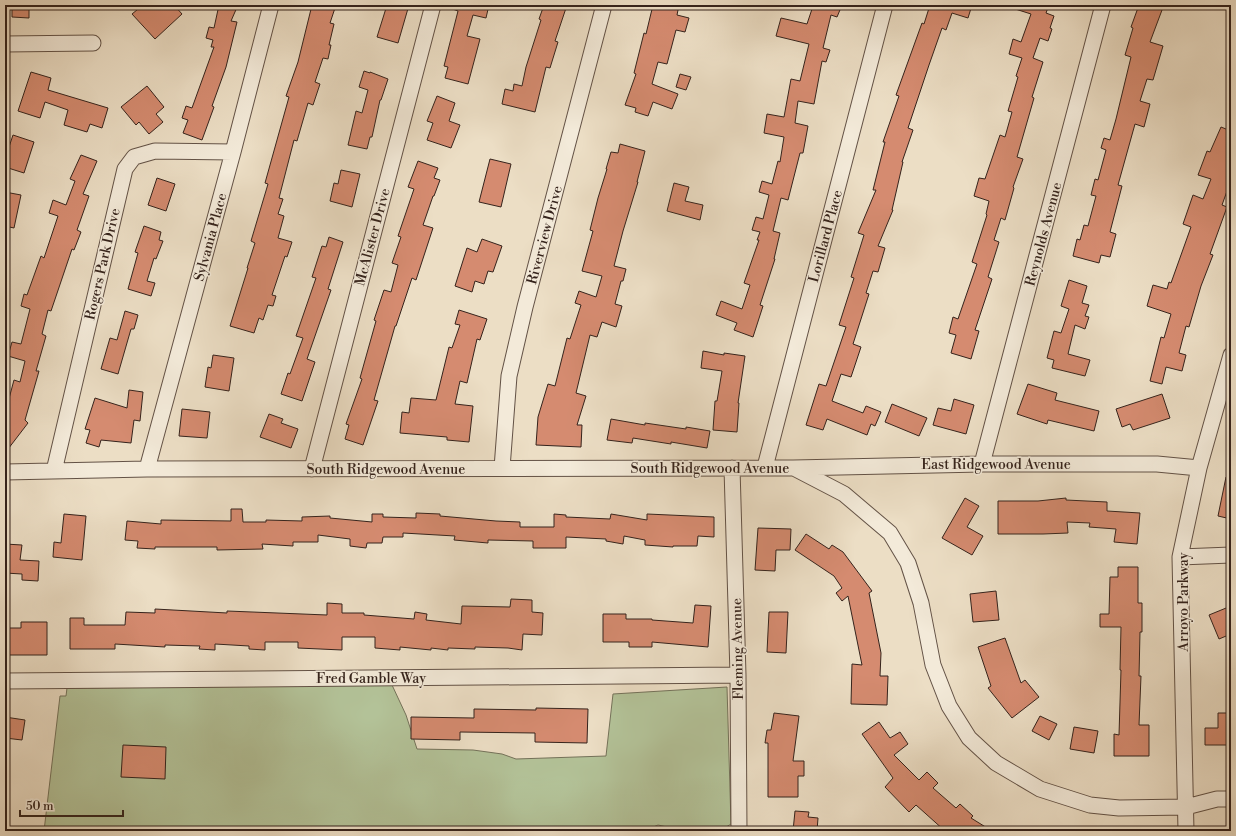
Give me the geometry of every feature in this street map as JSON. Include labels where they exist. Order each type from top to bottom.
[{"type":"street","name":"Sylvania Place","points":[[147,469],[233,152],[271,5]]},
{"type":"street","name":"McAlister Drive","points":[[312,469],[432,5]]},
{"type":"street","name":"Riverview Drive","points":[[502,468],[509,376],[525,307],[604,5]]},
{"type":"street","name":"Lorillard Place","points":[[765,467],[886,5]]},
{"type":"street","name":"Reynolds Avenue","points":[[982,464],[1103,5]]},
{"type":"street","points":[[5,46],[94,43]]},
{"type":"street","name":"Rogers Park Drive","points":[[54,471],[125,169],[134,157],[155,151],[233,152]]},
{"type":"street","name":"Arroyo Parkway","points":[[1186,831],[1180,557],[1199,468],[1231,355]]},
{"type":"street","name":"East Ridgewood Avenue","points":[[793,468],[982,464],[1157,464],[1199,468]]},
{"type":"street","name":"Fleming Avenue","points":[[732,468],[738,675],[739,831]]},
{"type":"street","name":"South Ridgewood Avenue","points":[[5,472],[147,469],[793,468],[844,494],[890,533],[908,563],[921,603],[933,665],[949,706],[969,738],[996,763],[1040,789],[1090,805],[1120,808],[1186,807],[1217,799],[1231,799]]},
{"type":"street","points":[[1180,557],[1231,555]]},
{"type":"street","name":"Fred Gamble Way","points":[[5,681],[738,675]]},
{"type":"green space","points":[[392,685],[406,715],[417,749],[473,750],[502,754],[516,759],[606,756],[613,694],[727,687],[731,824],[720,831],[685,831],[658,825],[644,831],[44,831],[60,696],[66,696],[67,688]]},
{"type":"building","points":[[12,5],[29,5],[29,18],[12,17]]},
{"type":"building","points":[[143,5],[174,5],[182,14],[155,39],[132,14]]},
{"type":"building","points":[[219,5],[238,5],[231,21],[237,22],[226,67],[202,140],[183,133],[188,120],[182,118],[186,106],[192,108],[214,47],[211,47],[213,40],[206,38],[209,27],[214,28]]},
{"type":"building","points":[[312,5],[336,5],[330,23],[334,24],[329,45],[331,45],[328,59],[323,58],[315,82],[320,84],[313,105],[308,103],[297,141],[294,140],[279,198],[283,199],[278,214],[284,216],[278,238],[292,242],[287,257],[285,256],[272,295],[276,296],[273,306],[268,305],[263,320],[259,318],[254,333],[230,326],[255,243],[251,241],[268,184],[265,183],[289,97],[286,96],[298,62]]},
{"type":"building","points":[[387,5],[409,5],[398,43],[377,37]]},
{"type":"building","points":[[450,5],[489,5],[486,18],[473,15],[467,36],[480,39],[468,84],[445,78],[448,67],[444,66],[458,11],[450,8]]},
{"type":"building","points":[[544,5],[567,5],[555,41],[558,42],[550,68],[546,67],[535,112],[502,104],[505,89],[513,91],[514,84],[522,86]]},
{"type":"building","points":[[653,5],[679,5],[677,15],[689,18],[685,32],[676,30],[667,64],[658,62],[652,84],[678,94],[672,109],[653,102],[648,116],[635,112],[636,108],[625,105],[636,74],[634,73]]},
{"type":"building","points":[[807,5],[842,5],[837,17],[831,15],[823,48],[830,50],[826,62],[822,61],[814,104],[798,101],[795,123],[808,126],[803,153],[800,153],[788,200],[781,198],[773,231],[780,233],[775,259],[760,305],[763,306],[753,337],[734,330],[737,323],[716,315],[721,301],[742,309],[750,285],[744,283],[759,240],[757,240],[760,232],[752,230],[756,217],[763,219],[769,195],[759,192],[762,181],[772,184],[778,161],[780,162],[784,137],[764,133],[767,114],[784,117],[791,79],[800,81],[809,44],[776,36],[781,18],[807,24],[812,9],[807,7]]},
{"type":"building","points":[[930,5],[972,5],[968,18],[952,13],[946,30],[942,28],[908,128],[913,130],[902,162],[893,210],[878,246],[885,248],[878,272],[873,271],[866,293],[869,294],[853,344],[861,347],[851,377],[841,374],[832,401],[863,413],[866,406],[881,412],[875,426],[871,424],[867,435],[827,419],[823,430],[806,425],[819,384],[826,386],[846,327],[839,325],[854,278],[851,277],[864,235],[858,233],[876,190],[873,190],[885,142],[883,142],[899,96],[896,95]]},
{"type":"building","points":[[1009,5],[1049,5],[1046,13],[1054,16],[1048,41],[1040,38],[1033,58],[1043,62],[1032,97],[1034,98],[1017,157],[1023,159],[1013,187],[1014,188],[1005,220],[1001,218],[994,240],[999,242],[988,277],[992,279],[975,330],[979,331],[971,359],[951,353],[956,335],[949,333],[953,317],[958,319],[977,264],[972,262],[987,215],[989,201],[974,196],[979,178],[985,179],[1000,135],[1005,137],[1012,112],[1008,111],[1018,77],[1016,76],[1022,58],[1009,54],[1013,39],[1021,42],[1031,14],[1009,7]]},
{"type":"building","points":[[1139,5],[1159,5],[1158,8],[1162,10],[1150,42],[1163,46],[1153,80],[1147,79],[1140,101],[1150,104],[1144,127],[1135,124],[1118,185],[1122,186],[1110,232],[1116,234],[1110,257],[1101,255],[1099,263],[1073,256],[1077,239],[1080,240],[1084,225],[1088,226],[1096,196],[1091,195],[1095,179],[1098,180],[1106,150],[1101,148],[1104,138],[1110,140],[1116,119],[1131,57],[1125,55],[1133,28],[1131,27]]},
{"type":"building","points":[[364,71],[388,79],[380,100],[372,137],[370,137],[367,149],[348,145],[356,111],[362,113],[368,90],[359,87]]},
{"type":"building","points":[[31,72],[51,78],[48,90],[108,108],[102,128],[90,124],[87,132],[64,125],[68,110],[45,102],[40,118],[18,111]]},
{"type":"building","points":[[680,74],[691,77],[686,90],[676,87]]},
{"type":"building","points":[[147,86],[164,107],[156,114],[163,122],[149,134],[139,122],[136,125],[121,107]]},
{"type":"building","points":[[437,96],[455,103],[449,121],[460,125],[451,148],[427,140],[433,123],[427,121]]},
{"type":"building","points":[[1221,127],[1231,131],[1231,180],[1222,205],[1227,207],[1210,254],[1213,255],[1201,286],[1189,327],[1186,326],[1179,353],[1186,355],[1182,371],[1166,367],[1162,384],[1150,381],[1161,337],[1164,338],[1171,314],[1147,306],[1153,285],[1167,289],[1169,282],[1171,283],[1191,227],[1183,224],[1193,195],[1203,199],[1211,179],[1198,175],[1207,151],[1210,152]]},
{"type":"building","points":[[13,135],[34,142],[24,173],[5,167],[5,159]]},
{"type":"building","points":[[620,144],[645,151],[638,182],[614,266],[626,269],[615,304],[622,306],[616,327],[602,322],[597,337],[590,335],[576,393],[586,396],[577,425],[582,425],[581,447],[536,445],[538,417],[548,384],[555,386],[567,338],[570,339],[581,305],[575,303],[579,291],[596,297],[602,276],[582,271],[593,231],[590,230],[611,152],[618,153]]},
{"type":"building","points":[[81,155],[97,161],[83,194],[89,196],[77,230],[81,232],[74,250],[72,249],[51,311],[48,310],[42,334],[46,336],[36,371],[39,371],[25,420],[28,423],[5,453],[5,408],[7,406],[14,380],[20,382],[25,361],[8,356],[12,342],[21,344],[30,309],[21,306],[24,294],[27,295],[41,256],[44,258],[58,216],[49,213],[53,200],[66,205],[75,181],[70,179]]},
{"type":"building","points":[[490,159],[511,164],[501,207],[479,202]]},
{"type":"building","points":[[418,161],[438,168],[434,178],[440,180],[423,225],[433,228],[416,280],[412,278],[395,326],[374,400],[378,401],[363,445],[345,439],[349,425],[346,424],[362,379],[360,378],[376,321],[374,320],[384,290],[391,292],[398,265],[392,263],[401,237],[398,236],[414,189],[408,187]]},
{"type":"building","points":[[341,170],[360,174],[352,207],[330,201],[334,183],[338,184]]},
{"type":"building","points":[[157,178],[175,184],[166,211],[148,205]]},
{"type":"building","points":[[674,183],[689,187],[685,201],[703,205],[700,220],[667,211]]},
{"type":"building","points":[[5,192],[21,195],[14,228],[5,226]]},
{"type":"building","points":[[144,226],[161,232],[159,240],[163,241],[156,259],[154,258],[147,281],[155,283],[151,296],[128,289],[138,253],[135,252]]},
{"type":"building","points":[[329,237],[343,242],[328,289],[331,290],[307,359],[315,362],[302,401],[281,394],[303,338],[296,336],[316,278],[312,277],[322,246],[326,247]]},
{"type":"building","points":[[482,239],[502,246],[493,272],[488,271],[484,284],[475,281],[472,292],[455,286],[467,248],[477,252]]},
{"type":"building","points":[[1069,280],[1087,286],[1082,303],[1089,305],[1085,316],[1089,317],[1085,329],[1075,325],[1068,354],[1090,360],[1085,376],[1052,368],[1054,360],[1047,358],[1054,331],[1061,333],[1069,309],[1061,306]]},
{"type":"building","points":[[459,310],[487,319],[480,340],[477,339],[467,383],[460,381],[455,404],[473,406],[469,442],[447,440],[447,437],[400,433],[402,412],[409,413],[411,398],[436,400],[449,347],[452,348],[460,325],[455,324]]},
{"type":"building","points":[[125,311],[138,315],[134,329],[131,329],[118,374],[101,369],[110,338],[117,340]]},
{"type":"building","points":[[703,351],[724,355],[724,353],[745,356],[738,403],[737,432],[713,430],[715,401],[717,401],[722,371],[701,368]]},
{"type":"building","points":[[213,355],[234,358],[229,391],[205,387],[208,367],[211,368]]},
{"type":"building","points":[[1028,384],[1057,393],[1055,400],[1099,411],[1094,431],[1048,420],[1047,424],[1017,414]]},
{"type":"building","points":[[129,390],[143,392],[140,421],[134,420],[131,443],[101,440],[99,447],[86,443],[90,430],[85,429],[95,398],[127,408]]},
{"type":"building","points":[[1162,394],[1170,418],[1133,430],[1130,424],[1122,427],[1116,409]]},
{"type":"building","points":[[954,399],[974,405],[966,434],[933,425],[938,408],[951,411]]},
{"type":"building","points":[[892,404],[927,418],[919,436],[885,422]]},
{"type":"building","points":[[182,409],[210,412],[207,438],[179,436]]},
{"type":"building","points":[[269,414],[283,419],[281,423],[298,429],[291,448],[260,437]]},
{"type":"building","points":[[611,419],[645,425],[645,423],[710,431],[707,448],[633,438],[632,443],[607,440]]},
{"type":"building","points":[[1226,477],[1231,478],[1231,519],[1218,516]]},
{"type":"building","points":[[965,498],[979,506],[967,527],[983,536],[972,555],[942,538]]},
{"type":"building","points":[[1066,498],[1066,500],[1107,502],[1107,511],[1140,513],[1137,544],[1114,542],[1116,529],[1089,527],[1090,523],[1067,522],[1068,533],[998,534],[998,501],[1038,501]]},
{"type":"building","points":[[231,509],[242,509],[243,522],[266,522],[266,520],[302,521],[302,517],[330,516],[330,518],[372,522],[372,514],[383,514],[383,517],[416,518],[416,513],[520,522],[520,527],[554,527],[554,514],[566,515],[566,517],[610,519],[611,514],[647,520],[647,514],[714,517],[714,537],[698,536],[697,546],[673,547],[645,545],[645,540],[624,536],[623,544],[606,541],[606,539],[566,537],[566,548],[533,548],[533,541],[488,540],[488,543],[454,540],[455,536],[403,533],[403,537],[383,537],[382,543],[367,543],[366,548],[350,546],[350,539],[318,535],[318,542],[293,542],[293,546],[262,544],[263,549],[217,550],[217,547],[155,547],[155,549],[137,548],[138,541],[125,540],[127,521],[161,524],[161,520],[231,521]]},
{"type":"building","points":[[64,514],[86,516],[82,560],[53,557],[54,542],[61,543]]},
{"type":"building","points":[[758,528],[791,529],[790,550],[776,550],[775,571],[755,570]]},
{"type":"building","points":[[806,534],[829,549],[832,545],[843,552],[872,591],[869,593],[881,653],[880,676],[888,676],[887,705],[851,704],[852,664],[862,665],[848,596],[842,601],[836,593],[842,588],[834,576],[795,550]]},
{"type":"building","points":[[5,544],[22,545],[20,560],[39,561],[38,581],[22,580],[22,574],[5,573]]},
{"type":"building","points":[[1118,567],[1138,567],[1138,603],[1142,603],[1142,632],[1140,632],[1139,676],[1141,676],[1139,725],[1149,725],[1149,756],[1114,756],[1114,734],[1119,735],[1121,627],[1100,627],[1100,614],[1109,614],[1110,577],[1118,577]]},
{"type":"building","points":[[996,591],[999,620],[973,622],[970,594]]},
{"type":"building","points":[[511,599],[532,600],[532,612],[543,613],[542,635],[523,634],[522,650],[475,647],[475,649],[448,648],[448,650],[400,647],[400,650],[375,648],[375,637],[342,637],[342,650],[298,648],[298,642],[265,642],[265,650],[249,649],[249,646],[215,644],[215,650],[199,649],[200,646],[165,645],[165,647],[115,644],[115,649],[70,649],[70,618],[84,618],[84,625],[125,625],[126,612],[155,613],[155,609],[227,613],[227,611],[327,615],[327,603],[342,604],[342,613],[364,613],[364,615],[414,619],[415,612],[427,614],[426,620],[461,624],[462,606],[510,607]]},
{"type":"building","points":[[695,605],[711,606],[708,647],[652,642],[652,647],[629,647],[629,642],[603,642],[603,614],[626,614],[626,619],[652,619],[693,623]]},
{"type":"building","points":[[1231,606],[1231,634],[1219,639],[1209,615]]},
{"type":"building","points":[[769,612],[788,612],[786,653],[767,652]]},
{"type":"building","points":[[21,622],[47,622],[47,655],[7,655],[7,628],[21,628]]},
{"type":"building","points":[[1005,638],[1021,683],[1025,680],[1039,697],[1012,718],[988,688],[991,686],[978,647]]},
{"type":"building","points":[[536,708],[588,709],[587,743],[535,742],[535,733],[460,732],[460,740],[411,739],[411,717],[474,718],[474,709],[536,710]]},
{"type":"building","points":[[774,713],[799,716],[793,761],[804,761],[804,776],[798,776],[798,797],[768,797],[768,743],[765,743],[767,730],[771,730]]},
{"type":"building","points":[[1218,713],[1229,713],[1229,745],[1205,745],[1205,728],[1218,728]]},
{"type":"building","points":[[1040,716],[1057,724],[1049,740],[1032,731]]},
{"type":"building","points":[[5,717],[25,720],[22,740],[5,738]]},
{"type":"building","points":[[879,722],[890,738],[900,732],[908,744],[894,755],[919,780],[927,772],[938,783],[933,788],[956,808],[960,804],[973,816],[971,818],[992,831],[945,831],[916,805],[909,812],[885,787],[893,778],[862,734]]},
{"type":"building","points":[[1074,727],[1098,731],[1094,753],[1070,749]]},
{"type":"building","points":[[123,745],[166,747],[165,779],[121,777]]},
{"type":"building","points":[[795,811],[809,812],[808,817],[818,818],[817,831],[793,831]]}]
